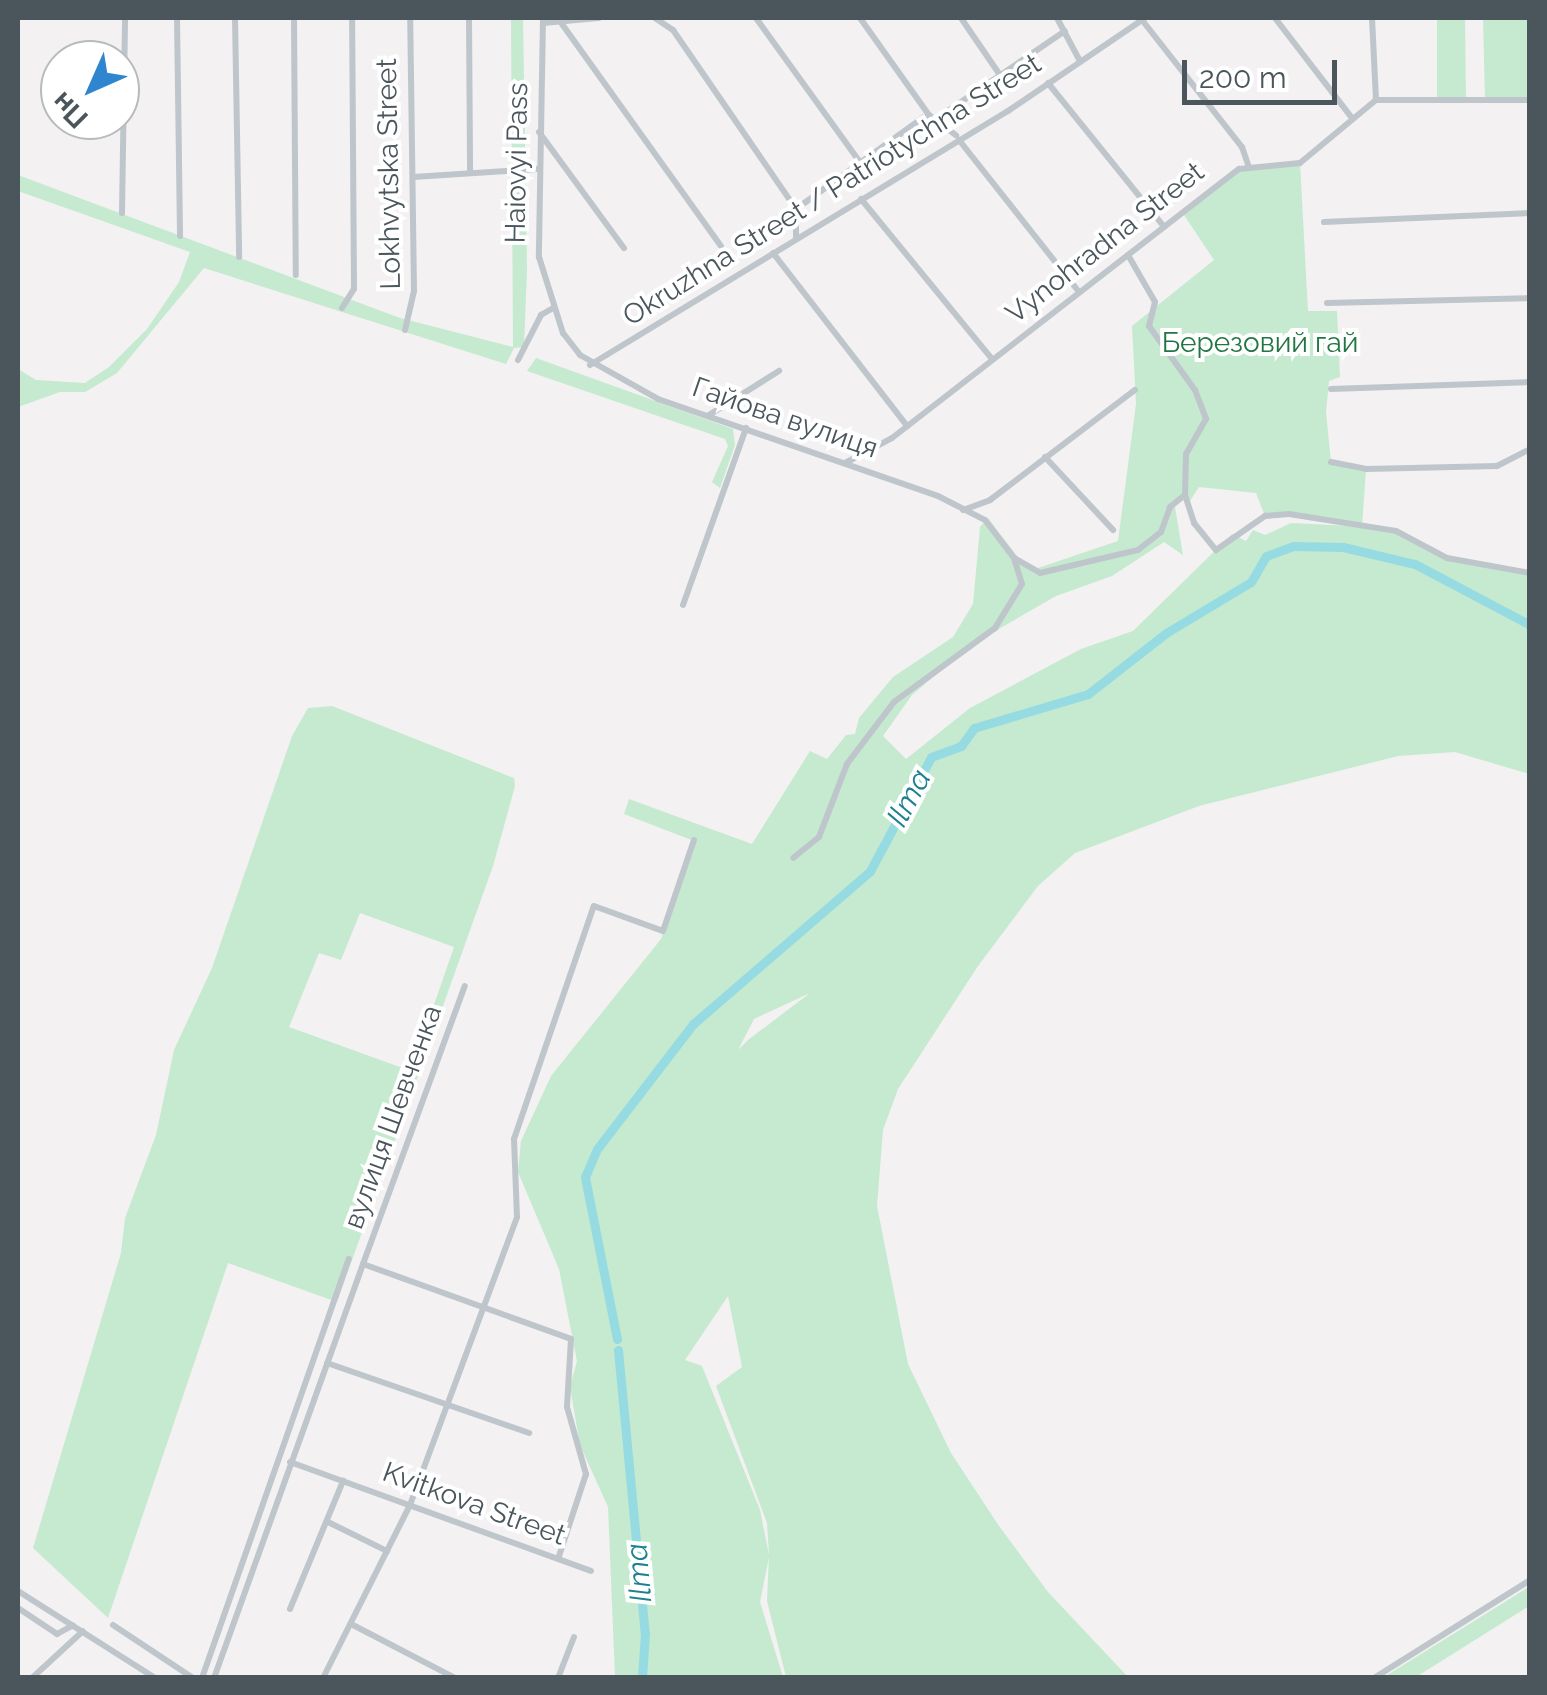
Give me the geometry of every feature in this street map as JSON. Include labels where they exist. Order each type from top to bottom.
[{"type":"street","points":[[122,213],[125,18]]},
{"type":"street","points":[[178,18],[180,236]]},
{"type":"street","points":[[235,18],[239,257]]},
{"type":"street","points":[[294,18],[296,275]]},
{"type":"street","points":[[342,308],[354,289],[352,18]]},
{"type":"street","name":"Lokhvytska Street","points":[[405,330],[414,291],[410,18]]},
{"type":"street","points":[[470,18],[470,172]]},
{"type":"street","points":[[543,20],[562,24],[599,18]]},
{"type":"street","points":[[655,18],[673,30],[796,208],[796,239]]},
{"type":"street","points":[[756,18],[858,160]]},
{"type":"street","points":[[860,18],[936,119],[958,137],[1079,292]]},
{"type":"street","points":[[961,18],[1000,75]]},
{"type":"street","points":[[1057,18],[1080,61]]},
{"type":"street","points":[[1143,18],[1242,147],[1250,168]]},
{"type":"street","name":"Okruzhna Street / Patriotychna Street","points":[[590,365],[1048,83],[1143,18]]},
{"type":"street","points":[[1275,18],[1352,118]]},
{"type":"street","points":[[1372,18],[1376,100],[1530,100]]},
{"type":"street","name":"Haiovyi Pass","points":[[543,20],[538,132],[539,257],[553,308]]},
{"type":"street","points":[[562,24],[721,246]]},
{"type":"street","points":[[796,208],[924,116],[936,119],[1065,32]]},
{"type":"street","points":[[1048,83],[1164,226]]},
{"type":"street","name":"Vynohradna Street","points":[[845,463],[907,426],[1164,226],[1250,168],[1300,163],[1376,100]]},
{"type":"street","points":[[538,132],[624,248]]},
{"type":"street","points":[[413,178],[538,169]]},
{"type":"street","points":[[861,199],[992,359]]},
{"type":"street","points":[[1324,222],[1530,213]]},
{"type":"street","points":[[773,253],[907,426]]},
{"type":"street","points":[[1128,255],[1154,302],[1150,326],[1195,390],[1206,418],[1186,454],[1184,495],[1194,523],[1216,550],[1265,516],[1289,514],[1396,531],[1447,558],[1530,574]]},
{"type":"street","points":[[1327,304],[1530,298]]},
{"type":"street","points":[[518,360],[541,315],[553,308],[590,365]]},
{"type":"street","name":"Гайова вулиця","points":[[590,365],[708,415],[845,463],[986,520],[1014,558]]},
{"type":"street","points":[[708,415],[779,371]]},
{"type":"street","points":[[1331,389],[1530,382]]},
{"type":"street","points":[[962,510],[990,500],[1135,390]]},
{"type":"street","points":[[682,605],[746,428]]},
{"type":"street","points":[[1331,462],[1366,469],[1497,466],[1530,449]]},
{"type":"street","points":[[1045,456],[1113,530]]},
{"type":"street","points":[[1014,558],[1040,573],[1138,550],[1161,532],[1174,501],[1184,495]]},
{"type":"street","points":[[793,858],[819,837],[847,764],[894,702],[996,628],[1021,590],[1014,558]]},
{"type":"street","points":[[324,1678],[410,1504],[517,1217],[514,1139],[594,906],[663,931],[694,840]]},
{"type":"street","name":"вулиця Шевченка","points":[[290,1462],[465,986]]},
{"type":"street","points":[[202,1678],[349,1259]]},
{"type":"street","points":[[364,1264],[571,1340],[567,1407],[586,1474],[558,1559]]},
{"type":"street","points":[[327,1363],[529,1433]]},
{"type":"street","points":[[214,1678],[290,1462]]},
{"type":"street","name":"Kvitkova Street","points":[[290,1462],[590,1571]]},
{"type":"street","name":"Kvitkova Street","points":[[290,1609],[343,1481]]},
{"type":"street","points":[[328,1522],[387,1552]]},
{"type":"street","points":[[1374,1678],[1530,1580]]},
{"type":"street","points":[[18,1591],[155,1678]]},
{"type":"street","points":[[18,1608],[57,1634],[74,1625]]},
{"type":"street","points":[[350,1624],[454,1678]]},
{"type":"street","points":[[113,1625],[193,1678]]},
{"type":"street","points":[[32,1678],[83,1631]]},
{"type":"street","points":[[558,1678],[574,1637]]},
{"type":"street","points":[[428,1678],[432,1667]]},
{"type":"green space","points":[[511,18],[523,18],[527,270],[524,347],[514,348],[506,364],[204,268],[117,373],[85,392],[60,392],[18,407],[18,369],[36,380],[85,383],[109,367],[147,329],[179,282],[190,252],[18,191],[18,175],[400,318],[513,347]]},
{"type":"green space","points":[[1437,18],[1465,18],[1466,99],[1437,98]]},
{"type":"green space","points":[[1483,18],[1529,18],[1529,99],[1485,99]]},
{"type":"green space","name":"Березовий гай","points":[[1300,163],[1308,311],[1337,311],[1340,377],[1329,381],[1326,412],[1331,462],[1366,469],[1362,527],[1396,531],[1447,558],[1529,574],[1529,774],[1455,752],[1398,756],[1199,806],[1075,853],[1038,886],[978,966],[898,1089],[883,1130],[877,1206],[908,1364],[951,1453],[999,1526],[1048,1592],[1128,1677],[786,1677],[767,1601],[769,1557],[760,1602],[783,1677],[615,1677],[608,1507],[580,1445],[570,1387],[577,1361],[559,1269],[518,1172],[521,1141],[551,1076],[661,939],[694,841],[624,814],[629,799],[752,844],[810,751],[827,759],[846,735],[855,734],[859,718],[893,677],[953,637],[973,604],[980,527],[988,518],[1018,557],[1038,568],[1118,541],[1136,404],[1132,326],[1214,260],[1182,212],[1239,169]],"holes":[[[1199,487],[1256,493],[1265,516],[1316,517],[1352,526],[1291,523],[1265,535],[1253,530],[1246,541],[1232,534],[1133,631],[1081,649],[970,708],[906,759],[883,736],[912,695],[971,645],[1056,596],[1112,576],[1164,542],[1183,555],[1174,501],[1184,495],[1188,504]],[[810,993],[738,1050],[754,1019]],[[728,1296],[742,1367],[716,1386],[767,1523],[769,1555],[760,1510],[702,1366],[685,1360]]]},
{"type":"green space","points":[[536,358],[733,429],[735,445],[720,488],[712,482],[728,446],[725,439],[527,371]]},
{"type":"green space","points":[[332,706],[514,778],[515,786],[493,866],[337,1302],[228,1263],[108,1618],[33,1548],[121,1253],[125,1218],[156,1135],[174,1050],[212,968],[292,736],[308,708]],"holes":[[[360,913],[454,947],[411,1071],[289,1027],[319,953],[341,960]]]},
{"type":"green space","points":[[1529,1587],[1529,1606],[1416,1677],[1384,1677]]},
{"type":"waterway","name":"Ilma","points":[[617,1339],[585,1177],[597,1149],[693,1024],[870,871],[931,757],[961,746],[974,728],[1088,694],[1166,633],[1251,582],[1266,556],[1293,546],[1343,547],[1415,564],[1530,625]]},
{"type":"waterway","name":"Ilma","points":[[618,1350],[645,1633],[642,1678]]}]
